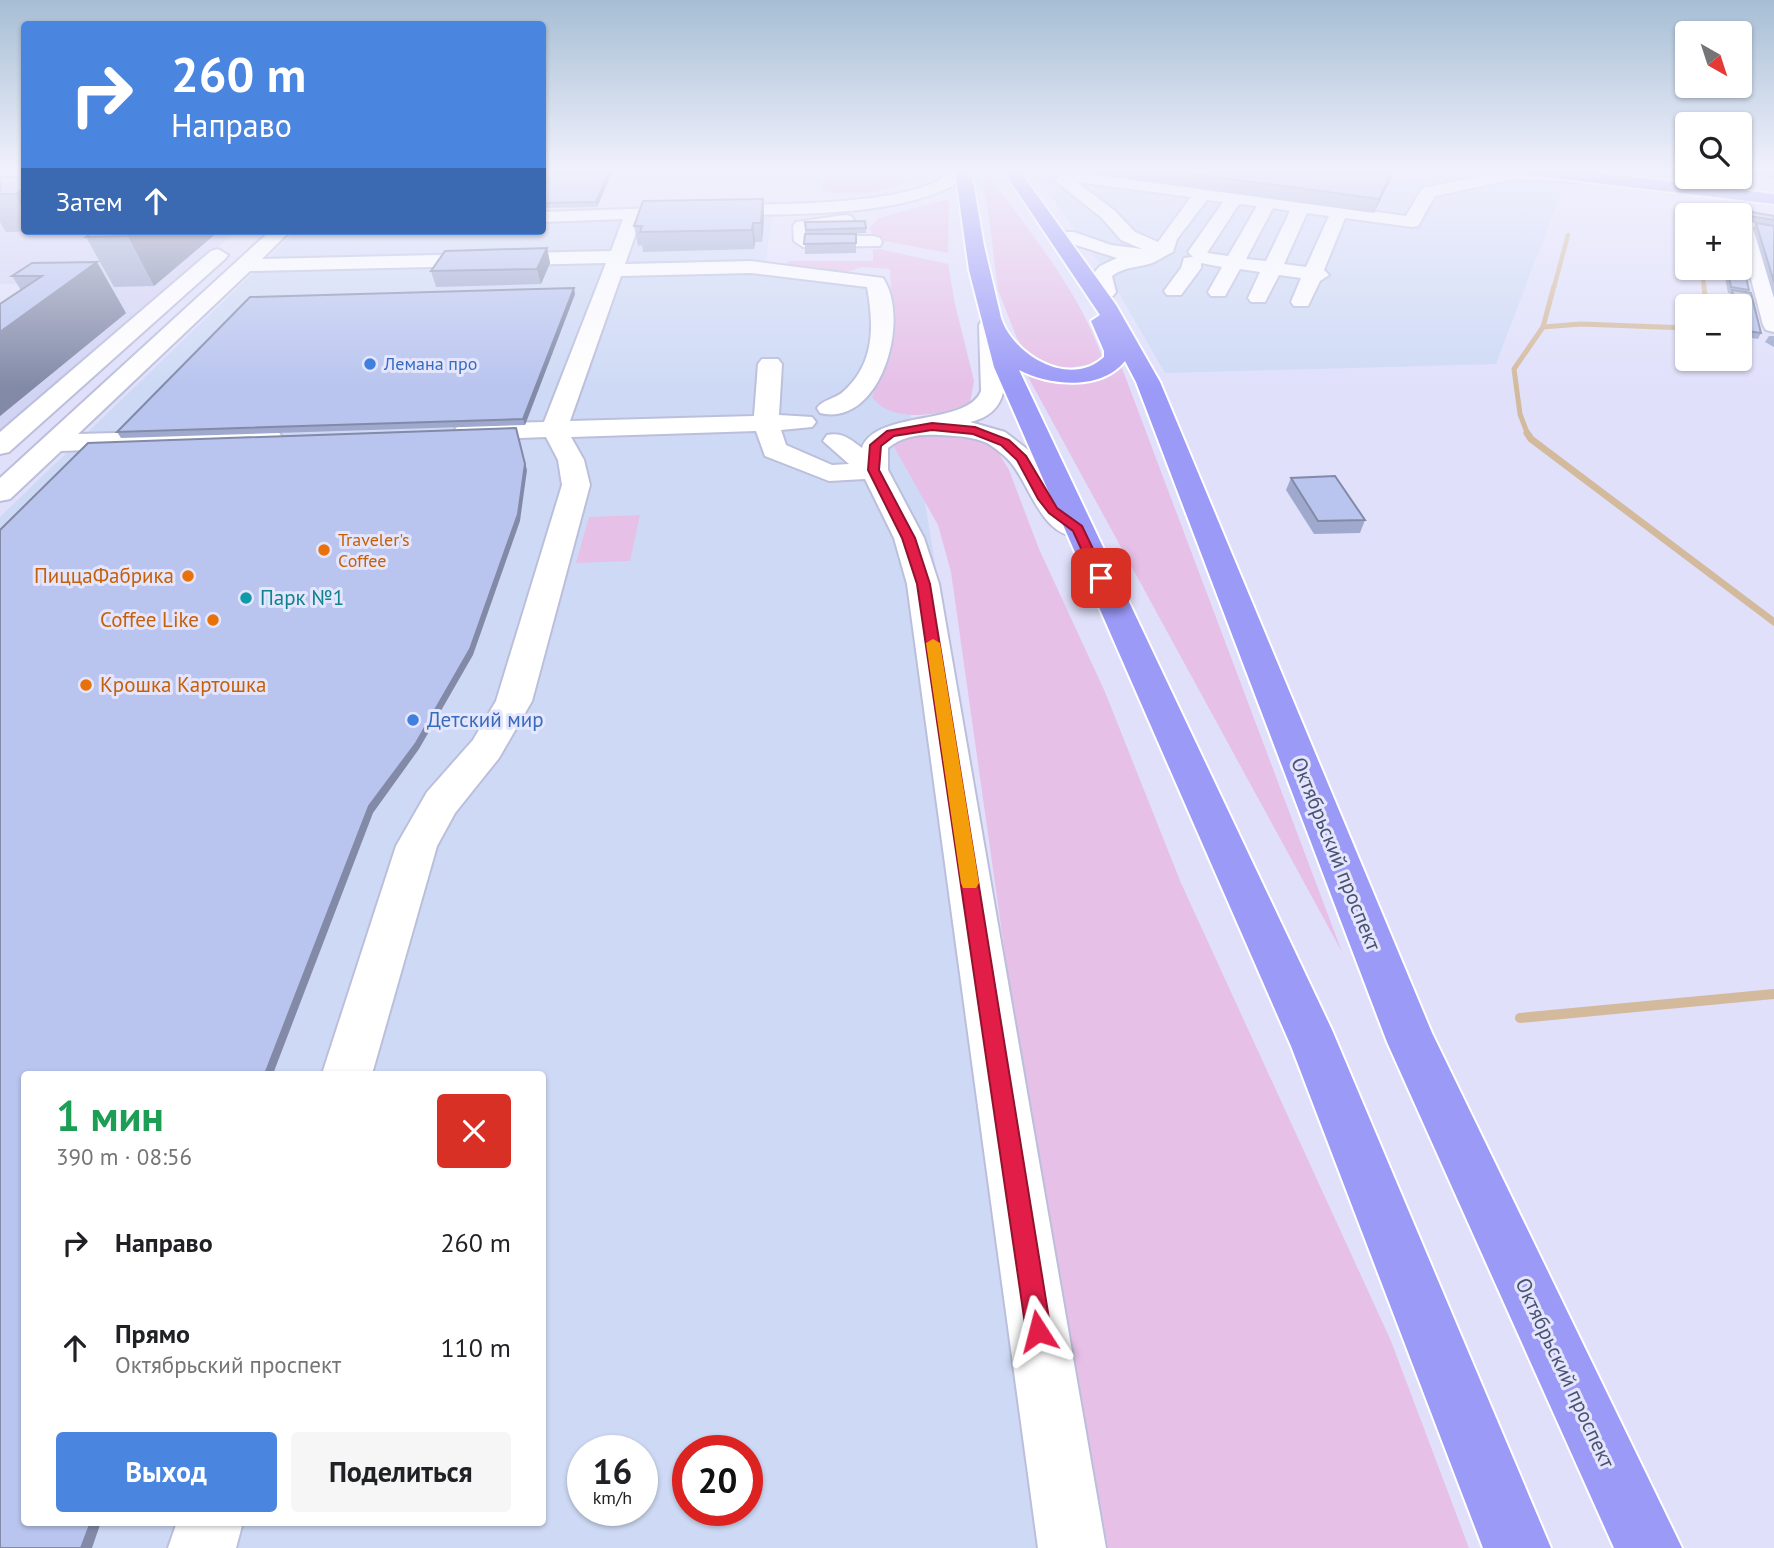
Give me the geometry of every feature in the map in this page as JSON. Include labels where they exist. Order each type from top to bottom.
[{"type":"main road","points":[[973,242],[990,325],[1006,367],[1315,1046],[1517,1548]]},
{"type":"main road","name":"Октябрьский проспект","points":[[1061,242],[1103,299],[1153,394],[1410,1042],[1648,1548]]},
{"type":"main road","points":[[990,325],[1018,359],[1027,365],[1058,374],[1092,373],[1110,366],[1116,355],[1101,319],[1103,299],[1071,242]]},
{"type":"lane","points":[[0,446],[232,242]]},
{"type":"lane","points":[[0,493],[269,242]]},
{"type":"lane","points":[[348,1071],[417,846],[441,803],[486,749],[514,701],[576,485],[571,460],[554,429],[623,242]]},
{"type":"lane","points":[[846,242],[873,243]]},
{"type":"lane","points":[[1080,242],[1119,254],[1197,257],[1316,275]]},
{"type":"lane","points":[[1140,242],[1164,254]]},
{"type":"lane","points":[[1138,282],[1164,254],[1167,242]]},
{"type":"lane","points":[[1174,291],[1206,242]]},
{"type":"lane","points":[[1218,292],[1245,242]]},
{"type":"lane","points":[[1258,298],[1285,242]]},
{"type":"lane","points":[[1301,302],[1316,275],[1328,242]]},
{"type":"lane","points":[[1755,242],[1774,325]]},
{"type":"lane","points":[[766,269],[788,259],[873,243]]},
{"type":"lane","points":[[868,424],[850,440],[836,441],[810,435],[803,428],[803,422],[810,414],[853,398],[879,361],[884,321],[876,282],[873,243]]},
{"type":"lane","points":[[1103,299],[1102,275],[1108,268],[1137,258],[1164,254]]},
{"type":"lane","points":[[245,265],[615,263],[751,267],[876,282]]},
{"type":"lane","points":[[836,441],[868,424],[957,418],[978,411],[989,402],[993,391],[990,325]]},
{"type":"lane","points":[[770,364],[766,423],[774,450],[829,473],[868,424]]},
{"type":"lane","points":[[870,375],[868,424],[909,538],[925,594],[1072,1548]]},
{"type":"lane","points":[[829,408],[868,424],[885,436],[906,429],[940,426],[967,429],[1005,443],[1022,458],[1043,499],[1078,529]]},
{"type":"lane","points":[[440,433],[803,422]]},
{"type":"lane","points":[[53,443],[288,437]]},
{"type":"lane","points":[[202,1548],[209,1526]]},
{"type":"shaded area","points":[[0,242],[224,242],[0,431],[0,338],[77,282],[0,284]]},
{"type":"shaded area","points":[[284,242],[768,242],[765,266],[878,280],[889,285],[1098,1548],[0,1548],[0,517]]},
{"type":"shaded area","points":[[892,242],[948,242],[948,253]]},
{"type":"shaded area","points":[[992,242],[1037,242],[1080,307],[1102,357],[1094,364],[1061,369],[1040,364],[1027,355],[1016,336],[998,290]]},
{"type":"shaded area","points":[[1084,242],[1542,242],[1496,364],[1165,373],[1109,276]]},
{"type":"shaded area","points":[[873,250],[948,264],[974,381],[970,403],[946,411],[918,415],[892,411],[881,406],[872,397],[888,361],[893,330],[890,269],[862,267],[841,274],[778,269],[790,261],[873,261]]},
{"type":"shaded area","points":[[1122,368],[1342,952],[1027,375],[1093,379]]},
{"type":"shaded area","points":[[907,432],[976,437],[995,447],[1009,470],[1039,549],[1105,692],[1181,883],[1391,1341],[1469,1548],[1108,1548],[1017,1039],[951,572],[938,525],[894,447],[895,441]]},
{"type":"shaded area","points":[[640,515],[630,561],[576,563],[589,517]]},
{"type":"building","points":[[804,242],[856,242],[856,243]]},
{"type":"building","points":[[1762,242],[1774,242],[1774,282]]},
{"type":"building","points":[[547,248],[537,269],[431,271],[445,251]]},
{"type":"building","points":[[97,262],[0,332],[0,304],[42,276],[12,276],[32,263]]},
{"type":"building","points":[[1730,280],[1747,280],[1749,290],[1731,287]]},
{"type":"building","name":"Лемана про","points":[[574,288],[523,419],[117,432],[250,297]]},
{"type":"building","points":[[1732,290],[1751,294],[1733,294]]},
{"type":"building","points":[[1752,297],[1761,333],[1752,332]]},
{"type":"building","name":"Парк №1","points":[[516,428],[525,464],[518,514],[470,649],[416,743],[369,806],[266,1071],[21,1071],[21,1526],[89,1526],[81,1548],[0,1548],[0,530],[88,443]]},
{"type":"building","points":[[1335,476],[1365,520],[1318,521],[1291,478]]},
{"type":"waterway","points":[[1554,287],[1566,242]]},
{"type":"waterway","points":[[1703,280],[1704,287]]},
{"type":"waterway","points":[[1543,327],[1554,286]]},
{"type":"waterway","points":[[1704,286],[1705,294]]},
{"type":"waterway","points":[[1543,327],[1581,324],[1675,328]]},
{"type":"waterway","points":[[1528,434],[1520,414],[1514,369],[1543,327]]},
{"type":"waterway","points":[[1528,434],[1774,622]]},
{"type":"waterway","points":[[1520,1018],[1774,994]]},
{"type":"slow traffic","points":[[933,643],[970,883]]},
{"type":"place","name":"Лемана про","points":[[370,364]]},
{"type":"place","name":"Traveler's Coffee","points":[[324,550]]},
{"type":"place","name":"ПиццаФабрика","points":[[188,576]]},
{"type":"place","name":"Парк №1","points":[[246,598]]},
{"type":"place","name":"Coffee Like","points":[[213,620]]},
{"type":"place","name":"Крошка Картошка","points":[[86,685]]},
{"type":"place","name":"Детский мир","points":[[413,720]]},
{"type":"route","points":[[1038,1331],[923,584],[909,538],[874,470],[875,445],[891,433],[932,426],[975,430],[1005,443],[1022,458],[1043,499],[1078,529],[1101,578]]}]
